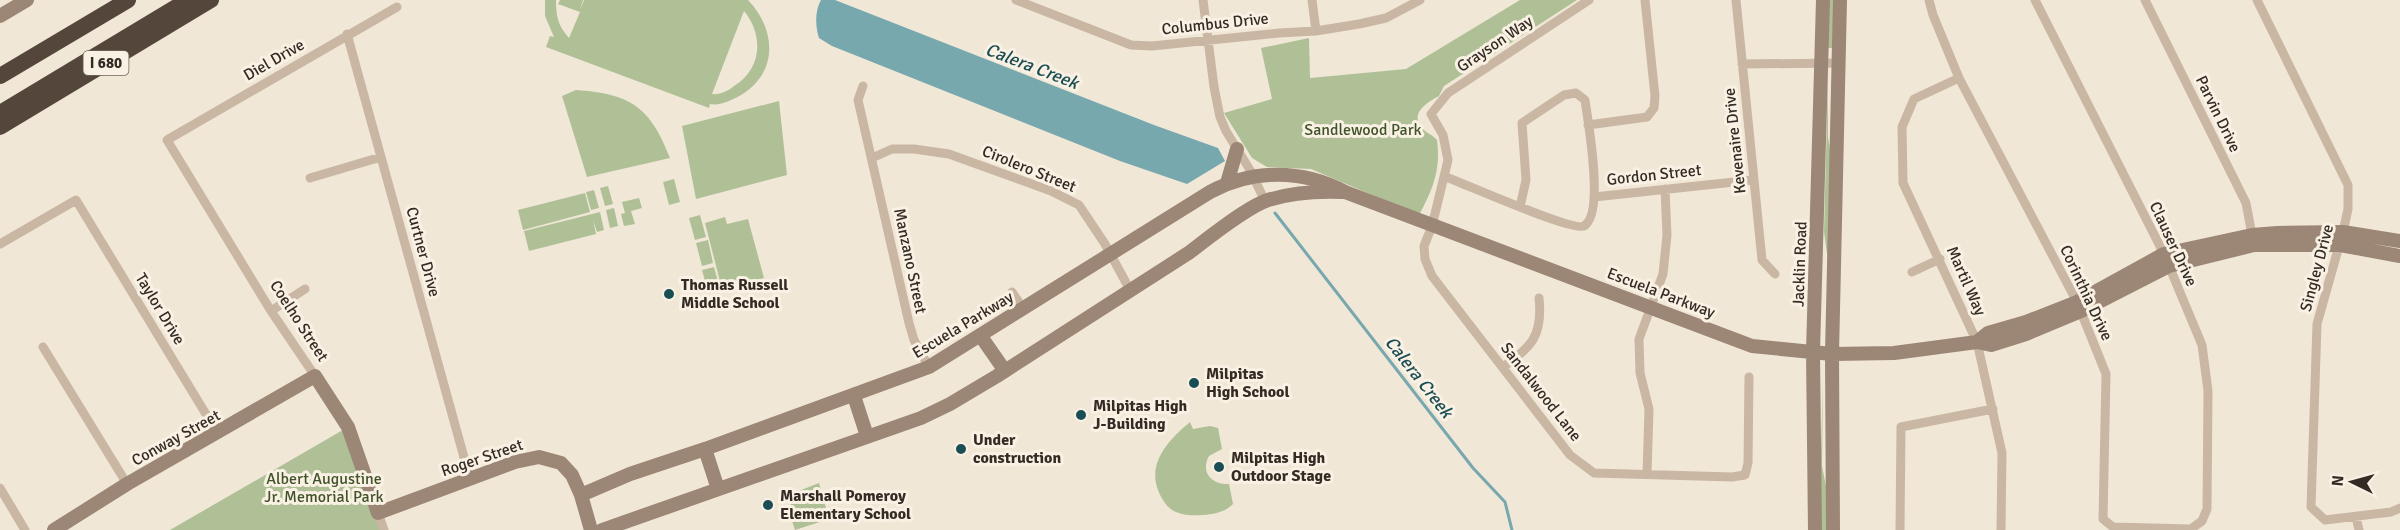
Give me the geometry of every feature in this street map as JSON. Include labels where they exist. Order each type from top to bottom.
[{"type":"highway","name":"I 680","points":[[0,76],[128,0]]},
{"type":"highway","name":"I 680","points":[[0,113],[188,0]]},
{"type":"highway","name":"I 680","points":[[0,127],[212,0]]},
{"type":"street","points":[[0,16],[27,0]]},
{"type":"street","name":"Columbus Drive","points":[[1016,0],[1131,45],[1152,46],[1316,31],[1386,18],[1420,0]]},
{"type":"street","points":[[1203,0],[1220,117],[1265,201]]},
{"type":"street","points":[[1312,0],[1316,31]]},
{"type":"street","name":"Grayson Way","points":[[1448,93],[1588,0]]},
{"type":"street","points":[[1588,124],[1647,117],[1654,108],[1655,96],[1645,0]]},
{"type":"street","name":"Kevenaire Drive","points":[[1736,0],[1762,260],[1775,274]]},
{"type":"street","name":"Jacklin Road","points":[[1815,530],[1814,352],[1823,0]]},
{"type":"street","name":"Jacklin Road","points":[[1833,530],[1832,354],[1840,0]]},
{"type":"street","name":"Corinthia Drive","points":[[1929,0],[1959,78],[2079,306],[2106,374],[2103,519],[2113,527],[2191,529],[2202,521]]},
{"type":"street","name":"Clauser Drive","points":[[2035,0],[2166,260],[2202,345],[2208,391],[2207,509],[2202,521]]},
{"type":"street","name":"Parvin Drive","points":[[2145,0],[2246,203],[2253,240]]},
{"type":"street","name":"Singley Drive","points":[[2257,0],[2348,185],[2348,209],[2317,324],[2311,507],[2325,520],[2356,517],[2400,508]]},
{"type":"street","name":"Diel Drive","points":[[166,140],[397,7]]},
{"type":"street","name":"Curtner Drive","points":[[347,34],[470,479]]},
{"type":"street","points":[[1742,64],[1839,63]]},
{"type":"street","name":"Martil Way","points":[[1959,78],[1914,99],[1902,127],[1903,183],[1977,342],[2002,453],[2001,530]]},
{"type":"street","name":"Manzano Street","points":[[863,86],[858,100],[909,323],[914,340],[929,367]]},
{"type":"street","name":"Sandalwood Lane","points":[[1448,93],[1431,114],[1443,135],[1448,160],[1446,177],[1424,246],[1424,253],[1432,276],[1570,455],[1594,473],[1732,477],[1745,475],[1748,463],[1749,377]]},
{"type":"street","points":[[1446,177],[1520,207],[1579,228],[1588,222],[1594,197],[1585,100],[1576,93],[1571,93],[1522,123],[1526,180],[1520,207]]},
{"type":"street","name":"Coelho Street","points":[[166,140],[271,311],[348,427],[384,530]]},
{"type":"street","name":"Cirolero Street","points":[[872,158],[892,149],[914,149],[949,154],[1051,190],[1079,205],[1130,290]]},
{"type":"street","points":[[1227,183],[1237,149]]},
{"type":"street","points":[[310,178],[381,157]]},
{"type":"street","name":"Escuela Parkway","points":[[582,495],[630,474],[854,396],[929,367],[1227,183],[1253,176],[1294,176],[1316,179],[1432,226],[1752,346],[1832,354],[1894,353],[1977,342],[1988,333],[2079,306],[2166,260],[2253,240],[2341,238],[2400,241]]},
{"type":"street","name":"Gordon Street","points":[[1594,197],[1753,180]]},
{"type":"street","points":[[1647,474],[1649,409],[1640,373],[1640,339],[1663,274],[1667,235],[1665,189]]},
{"type":"street","name":"Escuela Parkway","points":[[602,530],[921,418],[951,404],[1005,371],[1265,201],[1294,194],[1345,192]]},
{"type":"street","name":"Taylor Drive","points":[[0,244],[76,200],[218,434]]},
{"type":"street","name":"Escuela Parkway","points":[[2341,238],[2400,256]]},
{"type":"street","points":[[1912,272],[1940,259]]},
{"type":"street","points":[[271,311],[305,289]]},
{"type":"street","points":[[1012,292],[1023,308]]},
{"type":"street","points":[[1503,367],[1531,345],[1538,333],[1541,314],[1539,298]]},
{"type":"street","points":[[980,335],[1005,371]]},
{"type":"street","points":[[42,347],[127,484]]},
{"type":"street","name":"Conway Street","points":[[54,530],[127,484],[218,434],[315,376]]},
{"type":"street","points":[[854,396],[867,436]]},
{"type":"street","points":[[1900,530],[1901,427],[1993,409]]},
{"type":"street","points":[[705,449],[718,489]]},
{"type":"street","name":"Roger Street","points":[[378,513],[515,462],[544,457],[556,460],[566,468],[582,495],[591,530]]},
{"type":"street","points":[[0,488],[25,530]]},
{"type":"street","points":[[2356,517],[2359,530]]},
{"type":"green space","points":[[545,0],[556,0],[558,20],[569,38],[580,12],[558,4],[560,0],[583,0],[580,10],[584,0],[748,0],[757,11],[768,37],[767,62],[762,75],[753,86],[730,101],[710,104],[709,108],[546,47],[550,36],[554,37],[545,16]],"holes":[[[744,11],[750,20],[757,41],[755,61],[743,79],[729,90],[712,94]]]},
{"type":"green space","name":"Sandlewood Park","points":[[1520,0],[1577,0],[1444,86],[1439,96],[1430,101],[1419,113],[1419,123],[1437,140],[1438,161],[1432,188],[1419,215],[1311,169],[1267,167],[1252,158],[1224,113],[1272,99],[1261,48],[1309,38],[1310,78],[1406,69]]},
{"type":"green space","points":[[1828,0],[1835,0],[1833,48],[1828,48]]},
{"type":"green space","points":[[1828,80],[1828,137],[1831,155],[1829,268],[1824,232]]},
{"type":"green space","points":[[576,90],[611,95],[636,106],[654,126],[670,158],[587,177],[562,96]]},
{"type":"green space","points":[[779,101],[787,175],[696,199],[682,126]]},
{"type":"green space","points":[[674,179],[680,202],[669,205],[663,182]]},
{"type":"green space","points":[[608,186],[613,204],[605,206],[600,188]]},
{"type":"green space","points":[[594,190],[599,208],[591,210],[586,192]]},
{"type":"green space","points":[[585,193],[590,212],[523,230],[518,210]]},
{"type":"green space","points":[[639,198],[642,208],[631,211],[635,224],[624,226],[621,214],[625,213],[622,202]]},
{"type":"green space","points":[[614,208],[618,226],[610,228],[606,210]]},
{"type":"green space","points":[[600,212],[604,230],[597,232],[593,220],[596,234],[529,251],[524,231]]},
{"type":"green space","points":[[700,215],[706,237],[695,240],[689,218]]},
{"type":"green space","points":[[725,217],[727,224],[748,219],[764,278],[722,289],[705,223]]},
{"type":"green space","points":[[708,240],[713,263],[702,266],[696,243]]},
{"type":"green space","points":[[714,267],[720,289],[708,292],[702,270]]},
{"type":"green space","points":[[1823,377],[1822,466],[1826,486],[1826,530],[1819,530]]},
{"type":"green space","points":[[1190,422],[1193,429],[1210,426],[1218,428],[1222,449],[1209,456],[1206,467],[1213,480],[1229,484],[1233,504],[1220,512],[1185,515],[1175,512],[1166,505],[1157,488],[1156,467],[1165,447]]},
{"type":"green space","name":"Albert Augustine Jr. Memorial Park","points":[[348,427],[384,530],[170,530]]},
{"type":"green space","points":[[819,483],[829,519],[795,530],[787,506],[799,501],[796,492]]},
{"type":"water","points":[[821,0],[835,0],[1218,148],[1225,161],[1187,184],[1120,161],[832,46],[819,38],[816,23]]},
{"type":"waterway","name":"Calera Creek","points":[[1275,213],[1473,468],[1505,502],[1512,530]]},
{"type":"place","name":"Thomas Russell Middle School","points":[[669,294]]},
{"type":"place","name":"Milpitas High School","points":[[1194,383]]},
{"type":"place","name":"Milpitas High J-Building","points":[[1081,415]]},
{"type":"place","name":"Under construction","points":[[961,449]]},
{"type":"place","name":"Milpitas High Outdoor Stage","points":[[1219,467]]},
{"type":"place","name":"Marshall Pomeroy Elementary School","points":[[768,505]]}]
